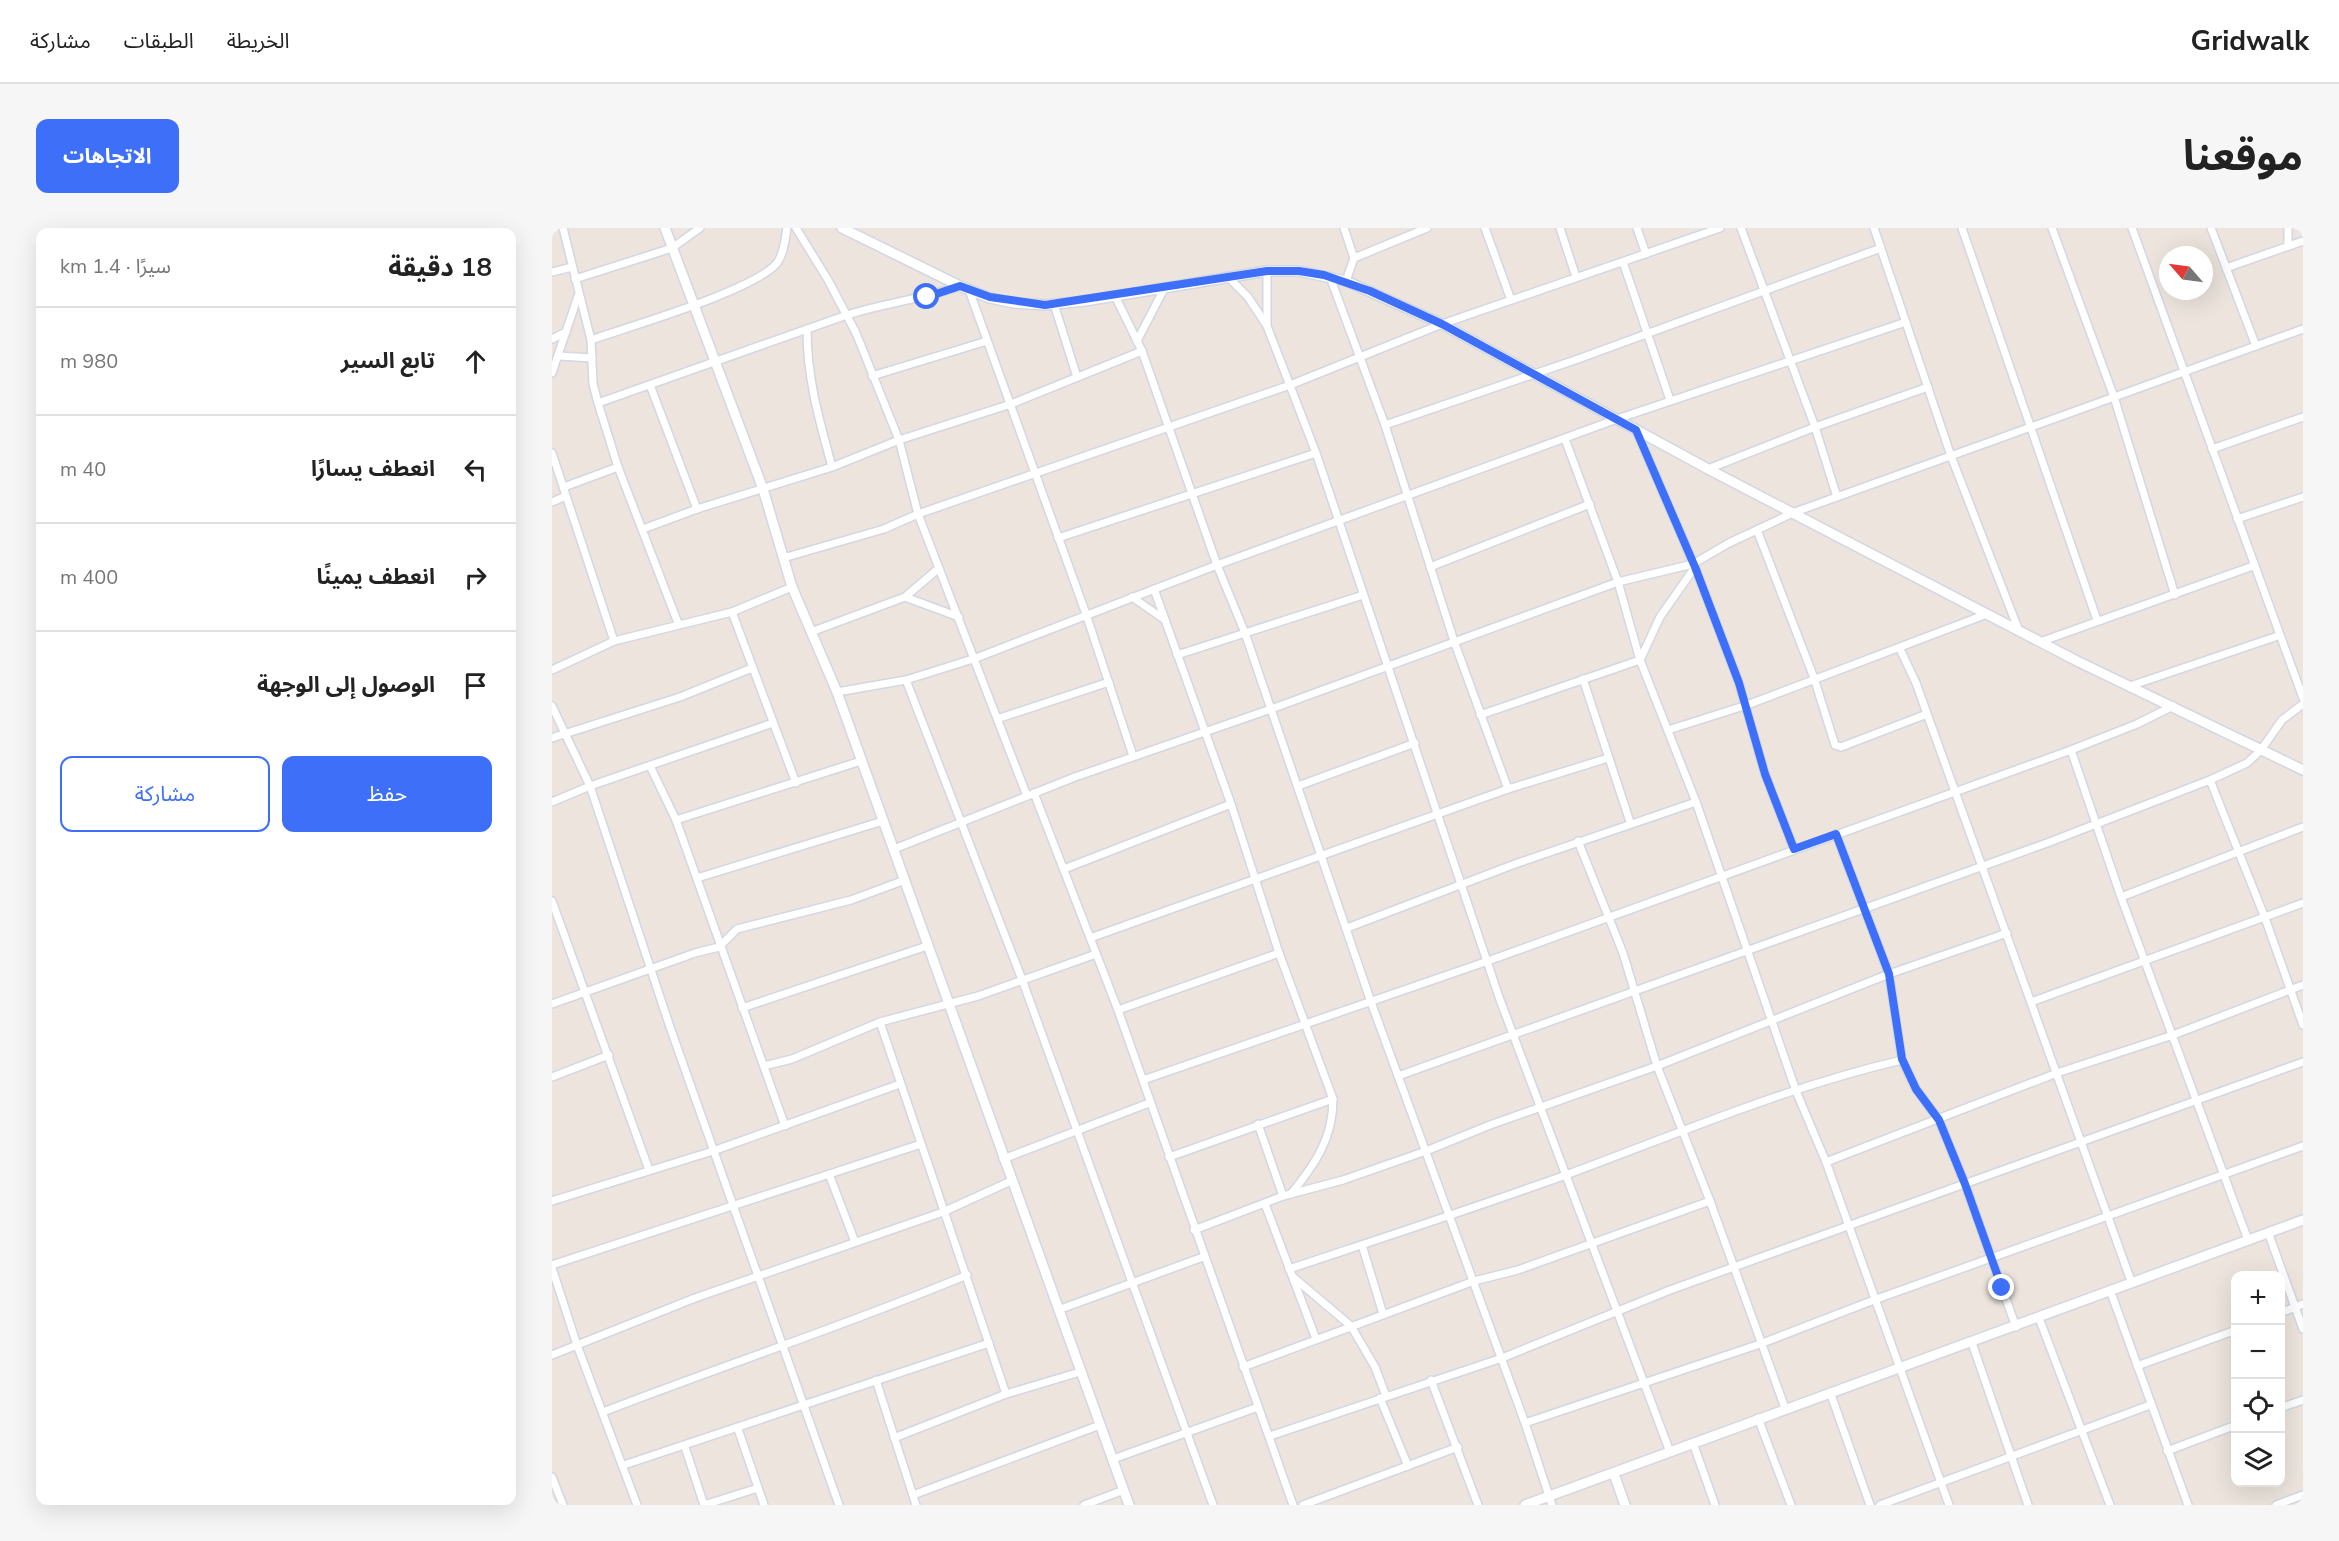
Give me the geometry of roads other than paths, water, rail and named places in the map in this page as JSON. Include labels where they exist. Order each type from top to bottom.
[{"type":"street","points":[[563,228],[578,296],[591,340],[598,403],[618,467],[678,623]]},
{"type":"street","points":[[665,228],[763,489],[792,587],[837,692],[1003,1160],[1129,1505]]},
{"type":"street","points":[[575,279],[672,248],[700,228]]},
{"type":"street","points":[[591,340],[694,304],[742,285],[771,269],[779,260],[787,228]]},
{"type":"street","points":[[796,228],[847,315],[899,440],[918,514],[1031,794],[1064,869],[1118,1010],[1203,1257],[1270,1436],[1293,1505]]},
{"type":"street","points":[[842,228],[964,288],[1014,303],[1054,304],[1267,271],[1299,271],[1346,281],[1442,324],[1708,469],[1795,512],[2040,642],[2303,770]]},
{"type":"street","points":[[1344,228],[1354,258],[1346,281]]},
{"type":"street","points":[[1354,258],[1426,228]]},
{"type":"street","points":[[1485,228],[1511,300]]},
{"type":"street","points":[[1560,228],[1576,278]]},
{"type":"street","points":[[1637,228],[1646,254]]},
{"type":"street","points":[[783,558],[884,529],[918,514],[1168,425],[1290,385],[1442,324],[1717,228]]},
{"type":"street","points":[[1741,228],[1815,427],[1837,497]]},
{"type":"street","points":[[1884,228],[1874,229],[1951,456],[2019,631]]},
{"type":"street","points":[[1962,228],[2028,428],[2097,620]]},
{"type":"street","points":[[2052,228],[2114,397],[2175,595]]},
{"type":"street","points":[[2132,228],[2278,636],[2303,698]]},
{"type":"street","points":[[2211,228],[2256,346]]},
{"type":"street","points":[[2288,228],[2288,246]]},
{"type":"street","points":[[2226,268],[2303,241]]},
{"type":"street","points":[[1385,425],[1534,374],[1881,248]]},
{"type":"street","points":[[1623,262],[1671,400]]},
{"type":"street","points":[[552,272],[572,267]]},
{"type":"street","points":[[1267,271],[1267,326]]},
{"type":"street","points":[[1228,277],[1248,297],[1267,326],[1316,453],[1488,961],[1568,1174],[1590,1245],[1670,1452]]},
{"type":"street","points":[[1330,277],[1385,425],[1454,641],[1508,789]]},
{"type":"street","points":[[1137,341],[1165,287]]},
{"type":"street","points":[[598,403],[847,315],[964,288]]},
{"type":"street","points":[[964,288],[987,341],[1036,472],[1133,756]]},
{"type":"street","points":[[552,373],[578,296]]},
{"type":"street","points":[[1115,296],[1142,351],[1217,565],[1245,633],[1371,1002],[1502,1358],[1551,1501]]},
{"type":"street","points":[[1054,304],[1077,377]]},
{"type":"street","points":[[837,692],[906,680],[976,658],[1217,565],[1617,419],[1906,322]]},
{"type":"street","points":[[807,329],[808,372],[832,466]]},
{"type":"street","points":[[894,849],[1133,756],[1271,709],[1618,582],[1694,566],[1757,530],[1795,512],[2303,329]]},
{"type":"street","points":[[552,339],[566,332]]},
{"type":"street","points":[[872,376],[987,341]]},
{"type":"street","points":[[642,529],[832,466],[899,440],[1011,404],[1142,351]]},
{"type":"street","points":[[559,356],[592,358]]},
{"type":"street","points":[[650,385],[697,509]]},
{"type":"street","points":[[1708,469],[1815,427],[1928,387]]},
{"type":"street","points":[[2212,449],[2303,417]]},
{"type":"street","points":[[1636,430],[1694,566],[1747,705],[1765,774],[1794,849]]},
{"type":"street","points":[[1565,439],[1618,582],[1640,660],[1696,802],[1796,1091],[1850,1226],[1874,1300],[1949,1505]]},
{"type":"street","points":[[552,453],[614,641]]},
{"type":"street","points":[[1058,538],[1316,453]]},
{"type":"street","points":[[564,487],[618,467]]},
{"type":"street","points":[[552,502],[566,496]]},
{"type":"street","points":[[2237,519],[2303,497]]},
{"type":"street","points":[[1431,567],[1590,504]]},
{"type":"street","points":[[1757,530],[1814,678],[1835,745],[1841,747],[1927,714]]},
{"type":"street","points":[[1480,715],[1640,660],[1660,617],[1694,566]]},
{"type":"street","points":[[2040,642],[2253,566]]},
{"type":"street","points":[[811,632],[905,597],[939,568]]},
{"type":"street","points":[[552,670],[614,641],[678,623],[732,612],[792,587]]},
{"type":"street","points":[[1154,589],[1231,804],[1279,953],[1333,1099],[1333,1122],[1323,1147],[1308,1173],[1291,1194]]},
{"type":"street","points":[[1177,655],[1363,595]]},
{"type":"street","points":[[905,597],[959,617]]},
{"type":"street","points":[[1132,597],[1165,620]]},
{"type":"street","points":[[732,612],[796,783]]},
{"type":"street","points":[[1668,730],[1747,705],[1814,678],[1900,649],[1987,614]]},
{"type":"street","points":[[2130,686],[2278,636]]},
{"type":"street","points":[[1900,649],[1927,714],[2132,1281]]},
{"type":"street","points":[[552,738],[680,697],[752,668]]},
{"type":"street","points":[[1582,679],[1630,822]]},
{"type":"street","points":[[906,680],[1023,982],[1213,1505]]},
{"type":"street","points":[[1000,718],[1109,682]]},
{"type":"street","points":[[1398,1076],[1982,864],[2097,825],[2210,780],[2238,768],[2261,750],[2282,720],[2303,704]]},
{"type":"street","points":[[552,706],[590,786],[713,1151],[760,1276],[781,1346],[806,1404],[839,1505]]},
{"type":"street","points":[[1143,1080],[1488,961],[2071,750],[2137,724],[2173,706]]},
{"type":"street","points":[[552,802],[590,786],[773,723]]},
{"type":"street","points":[[1298,786],[1415,743]]},
{"type":"street","points":[[2071,750],[2121,897],[2248,1240]]},
{"type":"street","points":[[1090,938],[1508,789],[1608,758]]},
{"type":"street","points":[[676,820],[861,761]]},
{"type":"street","points":[[650,766],[676,820],[719,947],[785,1126]]},
{"type":"street","points":[[2210,780],[2265,918],[2303,1025]]},
{"type":"street","points":[[1347,928],[1630,822],[1696,802]]},
{"type":"street","points":[[1064,869],[1231,804]]},
{"type":"street","points":[[697,878],[883,821]]},
{"type":"street","points":[[2121,897],[2239,854],[2303,827]]},
{"type":"street","points":[[1836,834],[1889,974],[1902,1059],[1916,1089],[1939,1120],[1965,1184],[2016,1327]]},
{"type":"street","points":[[1578,841],[1609,916],[1635,991],[1657,1066],[1710,1201],[1785,1408]]},
{"type":"street","points":[[552,1004],[719,947],[737,929],[841,903],[905,880]]},
{"type":"street","points":[[552,901],[649,1170]]},
{"type":"street","points":[[2031,1002],[2303,903]]},
{"type":"street","points":[[552,933],[562,930]]},
{"type":"street","points":[[1194,1230],[1283,1196],[1344,1180],[1426,1151],[1490,1125],[1657,1066],[1889,974],[2007,933]]},
{"type":"street","points":[[742,1008],[927,946]]},
{"type":"street","points":[[1118,1010],[1279,953]]},
{"type":"street","points":[[764,1066],[792,1059],[880,1022],[949,1005],[1023,982],[1096,954]]},
{"type":"street","points":[[1826,1162],[2057,1073],[2173,1035],[2303,986]]},
{"type":"street","points":[[880,1022],[1006,1394]]},
{"type":"street","points":[[552,1077],[609,1055]]},
{"type":"street","points":[[1290,1269],[1568,1174],[1681,1130],[1850,1072],[1902,1059]]},
{"type":"street","points":[[1270,1436],[1502,1358],[1615,1311],[2303,1062]]},
{"type":"street","points":[[552,1201],[713,1151],[900,1084]]},
{"type":"street","points":[[1169,1157],[1333,1099]]},
{"type":"street","points":[[1003,1160],[1149,1103]]},
{"type":"street","points":[[1258,1125],[1283,1196]]},
{"type":"street","points":[[637,1505],[624,1465],[577,1345],[552,1267],[921,1144]]},
{"type":"street","points":[[1525,1423],[1644,1381],[1760,1344],[1874,1300],[2303,1146]]},
{"type":"street","points":[[829,1174],[855,1242]]},
{"type":"street","points":[[552,1354],[760,1276],[943,1212],[1011,1182]]},
{"type":"street","points":[[1243,1367],[1474,1281],[1518,1270],[1710,1201]]},
{"type":"street","points":[[1265,1204],[1316,1339]]},
{"type":"street","points":[[1524,1505],[1551,1501],[1758,1418],[1900,1366],[1972,1343],[2132,1281],[2303,1220]]},
{"type":"street","points":[[2268,1232],[2299,1306],[2303,1329]]},
{"type":"street","points":[[1362,1245],[1383,1314]]},
{"type":"street","points":[[1058,1310],[1133,1285],[1203,1257]]},
{"type":"street","points":[[603,1412],[892,1307],[967,1275]]},
{"type":"street","points":[[1293,1277],[1350,1326],[1375,1367],[1383,1397],[1408,1466]]},
{"type":"street","points":[[2110,1290],[2188,1505]]},
{"type":"street","points":[[2039,1318],[2110,1505]]},
{"type":"street","points":[[2136,1366],[2231,1331]]},
{"type":"street","points":[[624,1465],[685,1447],[989,1343]]},
{"type":"street","points":[[1972,1343],[2028,1505]]},
{"type":"street","points":[[894,1438],[1006,1394],[1080,1372]]},
{"type":"street","points":[[876,1380],[916,1505]]},
{"type":"street","points":[[1431,1380],[1478,1505]]},
{"type":"street","points":[[1830,1392],[1870,1505]]},
{"type":"street","points":[[2285,1406],[2303,1400]]},
{"type":"street","points":[[1880,1505],[1939,1481],[2083,1432],[2150,1405]]},
{"type":"street","points":[[1113,1460],[1258,1407]]},
{"type":"street","points":[[1758,1418],[1791,1505]]},
{"type":"street","points":[[913,1495],[1100,1425]]},
{"type":"street","points":[[2167,1451],[2231,1427]]},
{"type":"street","points":[[738,1429],[764,1505]]},
{"type":"street","points":[[1693,1443],[1715,1505]]},
{"type":"street","points":[[685,1447],[704,1505],[758,1488]]},
{"type":"street","points":[[1303,1505],[1458,1447]]},
{"type":"street","points":[[1614,1474],[1625,1505]]},
{"type":"street","points":[[552,1477],[562,1505]]},
{"type":"street","points":[[1084,1505],[1124,1490]]},
{"type":"street","points":[[2276,1505],[2303,1495]]}]
